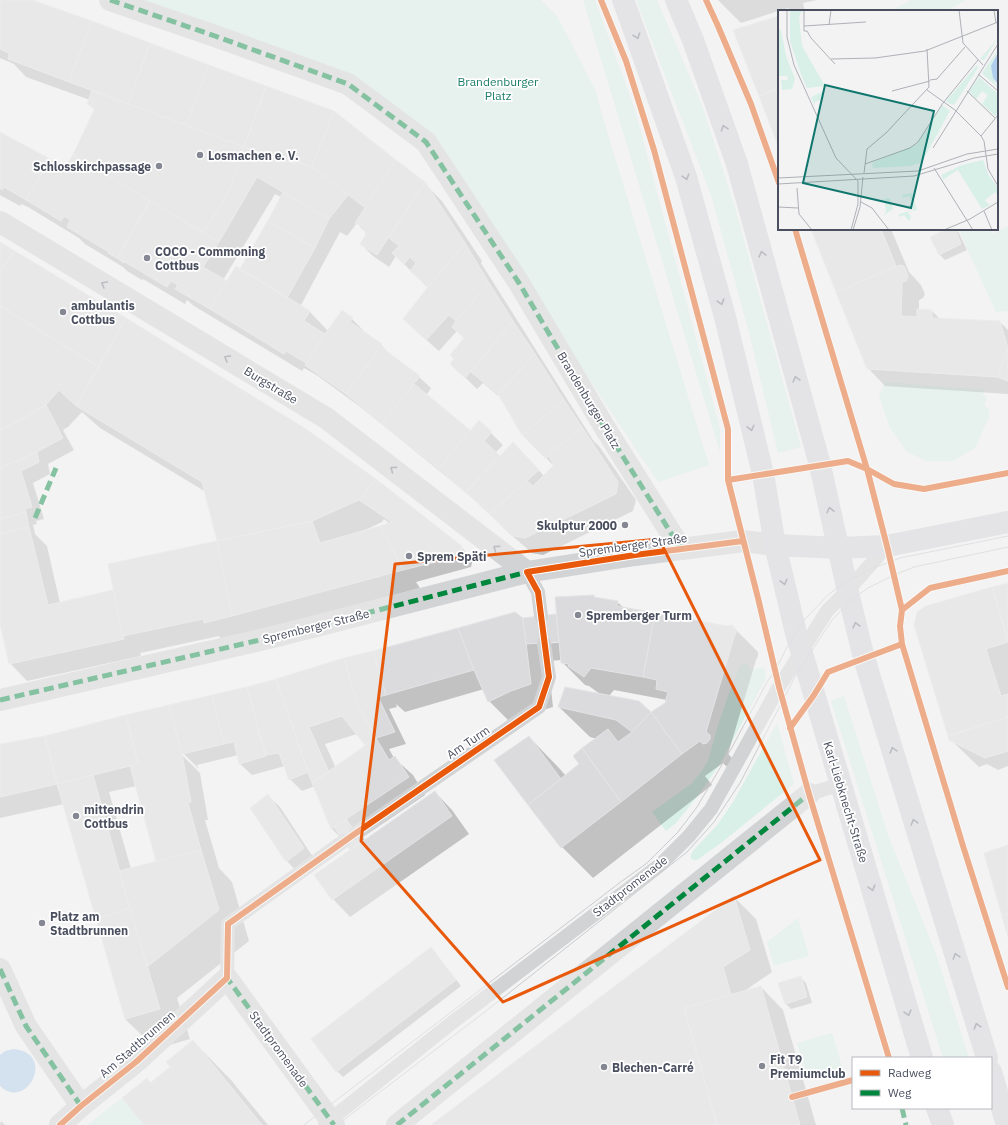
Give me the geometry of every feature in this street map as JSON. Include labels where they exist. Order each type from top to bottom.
[{"type":"main road","points":[[622,0],[686,177],[725,317],[763,474],[775,544],[838,548],[887,546],[1008,522]]},
{"type":"main road","points":[[676,0],[693,40],[737,164],[820,465],[864,658],[987,1057]]},
{"type":"main road","name":"Karl-Liebknecht-Straße","points":[[775,544],[796,633],[922,1057]]},
{"type":"main road","points":[[992,1075],[1007,1125]]},
{"type":"main road","points":[[938,1109],[943,1125]]},
{"type":"street","name":"Brandenburger Platz","points":[[110,0],[348,84],[426,142],[519,283],[681,549]]},
{"type":"street","name":"Burgstraße","points":[[0,222],[326,418],[527,572]]},
{"type":"street","name":"Spremberger Straße","points":[[0,700],[273,637],[527,572],[635,555],[743,541],[775,544]]},
{"type":"street","points":[[397,1125],[809,794]]},
{"type":"street","points":[[0,969],[26,1026],[80,1106]]},
{"type":"street","name":"Stadtpromenade","points":[[227,978],[316,1100],[329,1123]]},
{"type":"street","name":"Am Stadtbrunnen","points":[[60,1125],[80,1106],[136,1062],[227,978]]},
{"type":"lane","name":"Stadtpromenade","points":[[329,1123],[449,1025],[661,864],[689,836],[711,809],[779,687],[827,611],[887,546]]},
{"type":"lane","points":[[527,572],[538,592],[541,616]]},
{"type":"lane","name":"Am Turm","points":[[356,833],[539,707],[549,677],[544,643]]},
{"type":"lane","points":[[809,794],[841,784]]},
{"type":"lane","points":[[227,978],[228,924],[344,841]]},
{"type":"highlighted area","points":[[659,539],[820,860],[503,1002],[361,841],[395,564]]},
{"type":"green space","name":"Brandenburger Platz","points":[[133,0],[541,0],[557,16],[596,91],[709,465],[658,482],[428,138],[367,91]]},
{"type":"green space","points":[[583,0],[595,0],[635,110],[720,428],[720,452]]},
{"type":"green space","points":[[636,0],[657,0],[702,105],[736,211],[801,447],[778,453],[750,336],[711,195]]},
{"type":"green space","points":[[911,0],[966,0],[948,10],[893,10]]},
{"type":"green space","points":[[1008,226],[1008,311],[996,312],[959,230],[990,230],[992,234]]},
{"type":"green space","points":[[885,382],[983,389],[983,394],[987,399],[984,406],[988,408],[989,417],[975,448],[953,461],[927,461],[907,452],[890,428],[879,396]]},
{"type":"green space","points":[[748,663],[750,670],[764,667],[766,678],[720,764],[697,797],[676,823],[666,831],[652,812],[692,783],[701,772],[708,761],[718,725],[741,664]]},
{"type":"green space","points":[[844,696],[888,835],[936,954],[969,1057],[943,1057],[831,701]]},
{"type":"green space","points":[[777,723],[794,784],[721,843],[697,860],[691,859],[692,852],[718,824],[733,802]]},
{"type":"green space","points":[[798,918],[809,956],[774,966],[767,942]]},
{"type":"green space","points":[[832,1033],[842,1067],[807,1077],[797,1043]]},
{"type":"green space","points":[[122,1098],[144,1125],[87,1125]]},
{"type":"water","points":[[13,1049],[26,1053],[33,1060],[35,1069],[33,1078],[28,1087],[20,1092],[10,1092],[0,1086],[0,1055],[5,1051]]},
{"type":"building","points":[[1,0],[32,0],[92,21],[69,82],[8,59],[9,53],[0,49]]},
{"type":"building","points":[[778,16],[778,88],[759,96],[733,30]]},
{"type":"building","points":[[92,21],[150,43],[128,104],[69,82]]},
{"type":"building","points":[[150,43],[209,65],[186,125],[128,104]]},
{"type":"building","points":[[209,65],[266,86],[244,147],[186,125]]},
{"type":"building","points":[[266,86],[334,111],[312,167],[296,161],[295,164],[244,147]]},
{"type":"building","points":[[778,88],[778,145],[759,96]]},
{"type":"building","points":[[92,90],[244,147],[228,193],[203,233],[73,155],[95,108],[87,104]]},
{"type":"building","points":[[334,111],[396,160],[364,207],[312,167]]},
{"type":"building","points":[[0,132],[50,159],[26,200],[4,187],[2,190],[0,188]]},
{"type":"building","points":[[244,147],[295,164],[296,161],[312,167],[348,195],[329,219],[257,177],[219,242],[203,233],[228,193]]},
{"type":"building","points":[[73,155],[150,201],[117,258],[67,227],[70,220],[64,216],[61,221],[26,200],[50,159],[65,168]]},
{"type":"building","points":[[396,160],[425,182],[377,255],[360,244],[366,234],[363,227],[355,223]]},
{"type":"building","points":[[425,182],[465,243],[428,287],[410,271],[416,263],[410,257],[404,264],[392,253],[399,246],[389,238]]},
{"type":"building","points":[[283,192],[329,219],[315,248],[268,221]]},
{"type":"building","points":[[150,201],[219,242],[203,267],[227,281],[210,309],[175,289],[178,285],[171,281],[167,287],[117,258]]},
{"type":"building","points":[[268,221],[315,248],[287,298],[240,269]]},
{"type":"building","points":[[811,230],[881,230],[896,266],[836,292]]},
{"type":"building","points":[[946,230],[955,230],[961,244],[939,255],[930,237]]},
{"type":"building","points":[[0,242],[15,251],[0,271]]},
{"type":"building","points":[[465,243],[489,283],[456,321],[449,315],[426,340],[403,319]]},
{"type":"building","name":"ambulantis Cottbus","points":[[15,251],[126,318],[99,367],[0,306],[0,271]]},
{"type":"building","points":[[900,265],[904,266],[908,276],[906,281],[902,282],[901,316],[917,317],[917,309],[932,310],[932,318],[1000,321],[1008,348],[997,377],[867,369],[836,292]]},
{"type":"building","points":[[236,266],[310,311],[304,321],[325,334],[306,363],[286,351],[284,354],[210,309]]},
{"type":"building","points":[[489,283],[513,321],[465,378],[450,364],[454,359],[450,355],[464,338],[452,327]]},
{"type":"building","points":[[0,306],[99,367],[76,406],[59,390],[46,405],[0,431]]},
{"type":"building","points":[[342,310],[353,318],[350,322],[382,344],[346,394],[305,365]]},
{"type":"building","points":[[126,318],[306,429],[376,479],[359,500],[312,521],[217,541],[202,482],[76,406]]},
{"type":"building","points":[[513,321],[535,354],[498,394],[471,372]]},
{"type":"building","points":[[381,347],[420,376],[382,424],[346,394]]},
{"type":"building","points":[[1008,348],[1008,381],[997,377]]},
{"type":"building","points":[[535,354],[564,400],[522,435],[498,394]]},
{"type":"building","points":[[414,384],[470,430],[439,469],[382,424]]},
{"type":"building","points":[[564,400],[582,427],[548,455],[546,459],[522,435]]},
{"type":"building","points":[[46,405],[63,438],[37,452],[0,468],[0,431]]},
{"type":"building","points":[[479,420],[492,432],[484,441],[500,456],[466,492],[439,469]]},
{"type":"building","points":[[582,427],[618,482],[616,494],[525,538],[514,536],[489,514],[527,481],[533,486],[554,465],[548,455]]},
{"type":"building","points":[[513,442],[539,470],[489,514],[466,492]]},
{"type":"building","points":[[37,452],[39,462],[21,471],[32,507],[25,509],[26,512],[0,519],[0,468]]},
{"type":"building","points":[[376,479],[462,546],[460,556],[403,570],[380,526],[392,522],[359,500]]},
{"type":"building","points":[[26,512],[29,527],[0,534],[0,519]]},
{"type":"building","points":[[312,521],[320,543],[380,526],[403,570],[232,616],[217,541]]},
{"type":"building","points":[[29,527],[48,605],[113,590],[124,639],[9,664],[0,624],[0,534]]},
{"type":"building","points":[[217,541],[232,616],[204,623],[203,619],[123,636],[108,564]]},
{"type":"building","points":[[1008,583],[1008,641],[992,587]]},
{"type":"building","points":[[992,587],[1008,642],[986,649],[1001,696],[1008,694],[1008,717],[948,736],[914,625],[917,612],[926,606]]},
{"type":"building","points":[[594,595],[594,597],[618,601],[617,606],[655,613],[643,677],[591,668],[584,677],[568,666],[569,664],[561,663],[555,597]]},
{"type":"building","points":[[515,612],[523,618],[531,684],[511,691],[488,702],[458,628]]},
{"type":"building","points":[[655,613],[727,626],[732,625],[736,629],[706,732],[710,735],[710,739],[707,743],[703,744],[700,741],[682,754],[651,712],[665,703],[668,692],[656,689],[657,680],[643,677]]},
{"type":"building","points":[[556,614],[559,642],[526,644],[523,618]]},
{"type":"building","points":[[458,628],[474,670],[386,695],[373,651]]},
{"type":"building","points":[[373,651],[386,695],[378,697],[395,732],[376,738],[358,706],[344,658]]},
{"type":"building","points":[[344,658],[358,706],[376,738],[365,745],[342,716],[309,727],[329,772],[312,783],[276,679]]},
{"type":"building","points":[[276,679],[308,772],[289,780],[279,753],[265,755],[247,687]]},
{"type":"building","points":[[247,687],[266,756],[239,764],[234,742],[224,744],[212,695]]},
{"type":"building","points":[[565,687],[639,701],[651,712],[632,732],[616,720],[558,707]]},
{"type":"building","points":[[212,695],[224,744],[182,754],[169,705]]},
{"type":"building","points":[[169,705],[182,754],[191,802],[188,803],[201,850],[156,861],[130,766],[138,764],[126,715]]},
{"type":"building","points":[[651,712],[682,754],[621,802],[582,748],[608,729],[618,742],[632,732]]},
{"type":"building","points":[[126,715],[138,764],[57,784],[45,736]]},
{"type":"building","points":[[1008,717],[1008,751],[985,758],[949,740],[948,736]]},
{"type":"building","points":[[45,736],[57,784],[0,797],[0,744]]},
{"type":"building","points":[[529,736],[561,779],[528,805],[494,760]]},
{"type":"building","points":[[376,738],[389,760],[395,756],[409,777],[331,829],[312,783]]},
{"type":"building","points":[[582,748],[621,802],[561,848],[528,805],[579,764],[573,756]]},
{"type":"building","points":[[93,775],[130,908],[96,919],[57,784]]},
{"type":"building","points":[[435,791],[452,816],[332,900],[314,875]]},
{"type":"building","points":[[268,794],[304,848],[286,862],[250,808]]},
{"type":"building","points":[[346,819],[362,842],[350,850],[334,827]]},
{"type":"building","points":[[1008,845],[1008,914],[1002,916],[984,853]]},
{"type":"building","points":[[201,850],[219,910],[147,967],[119,871]]},
{"type":"building","name":"Blechen-Carré","points":[[734,896],[750,950],[723,967],[731,995],[684,1008],[717,1125],[431,1125]]},
{"type":"building","points":[[130,908],[160,1009],[125,1019],[96,919]]},
{"type":"building","points":[[1008,914],[1008,937],[1002,916]]},
{"type":"building","points":[[431,947],[456,980],[336,1072],[311,1039]]},
{"type":"building","points":[[801,976],[807,997],[785,1004],[778,983]]},
{"type":"building","points":[[761,986],[800,1125],[717,1125],[684,1008]]},
{"type":"building","points":[[193,1040],[262,1125],[144,1125],[122,1098],[147,1078],[150,1083],[170,1067],[166,1062]]},
{"type":"tram line","points":[[304,1125],[647,863],[678,832],[697,807],[730,751],[767,682],[805,619],[829,594],[846,582],[871,569],[900,558],[1008,536]]},
{"type":"tram line","points":[[337,1125],[495,1004],[687,852],[714,822],[740,783],[796,675],[832,620],[850,601],[868,588],[914,567],[1008,547]]},
{"type":"marked path","points":[[110,0],[348,84],[426,142],[519,283],[605,428],[681,549]]},
{"type":"marked path","points":[[35,518],[56,468]]},
{"type":"marked path","points":[[0,700],[273,637],[527,572]]},
{"type":"marked path","points":[[397,1125],[809,794]]},
{"type":"marked path","points":[[0,969],[26,1026],[81,1106]]},
{"type":"marked path","points":[[225,980],[227,978],[334,1125]]},
{"type":"marked path","points":[[902,1109],[906,1125]]},
{"type":"cycle path","points":[[601,0],[626,61],[654,150],[728,429],[728,480],[779,687],[809,794],[889,1057]]},
{"type":"cycle path","points":[[706,0],[751,104],[778,180]]},
{"type":"cycle path","points":[[795,230],[867,469],[887,546],[902,610],[900,626],[902,644],[963,846],[1008,987]]},
{"type":"cycle path","points":[[728,480],[848,461],[867,469],[894,484],[924,489],[1008,473]]},
{"type":"cycle path","points":[[60,1125],[81,1106],[136,1062],[227,978],[228,924],[356,833],[539,707],[549,677],[538,592],[527,572],[635,555],[743,541]]},
{"type":"cycle path","points":[[902,610],[930,588],[1008,571]]},
{"type":"cycle path","points":[[790,728],[814,695],[828,672],[902,644]]},
{"type":"cycle path","points":[[792,1097],[852,1080]]},
{"type":"place","name":"Losmachen e. V.","points":[[200,155]]},
{"type":"place","name":"Schlosskirchpassage","points":[[159,166]]},
{"type":"place","name":"COCO - Commoning Cottbus","points":[[147,258]]},
{"type":"place","name":"ambulantis Cottbus","points":[[63,312]]},
{"type":"place","name":"Skulptur 2000","points":[[625,525]]},
{"type":"place","name":"Sprem Späti","points":[[409,556]]},
{"type":"place","name":"Spremberger Turm","points":[[578,615]]},
{"type":"place","name":"mittendrin Cottbus","points":[[76,816]]},
{"type":"place","name":"Platz am Stadtbrunnen","points":[[42,923]]},
{"type":"place","name":"Fit T9 Premiumclub","points":[[762,1066]]},
{"type":"place","name":"Blechen-Carré","points":[[604,1067]]}]
